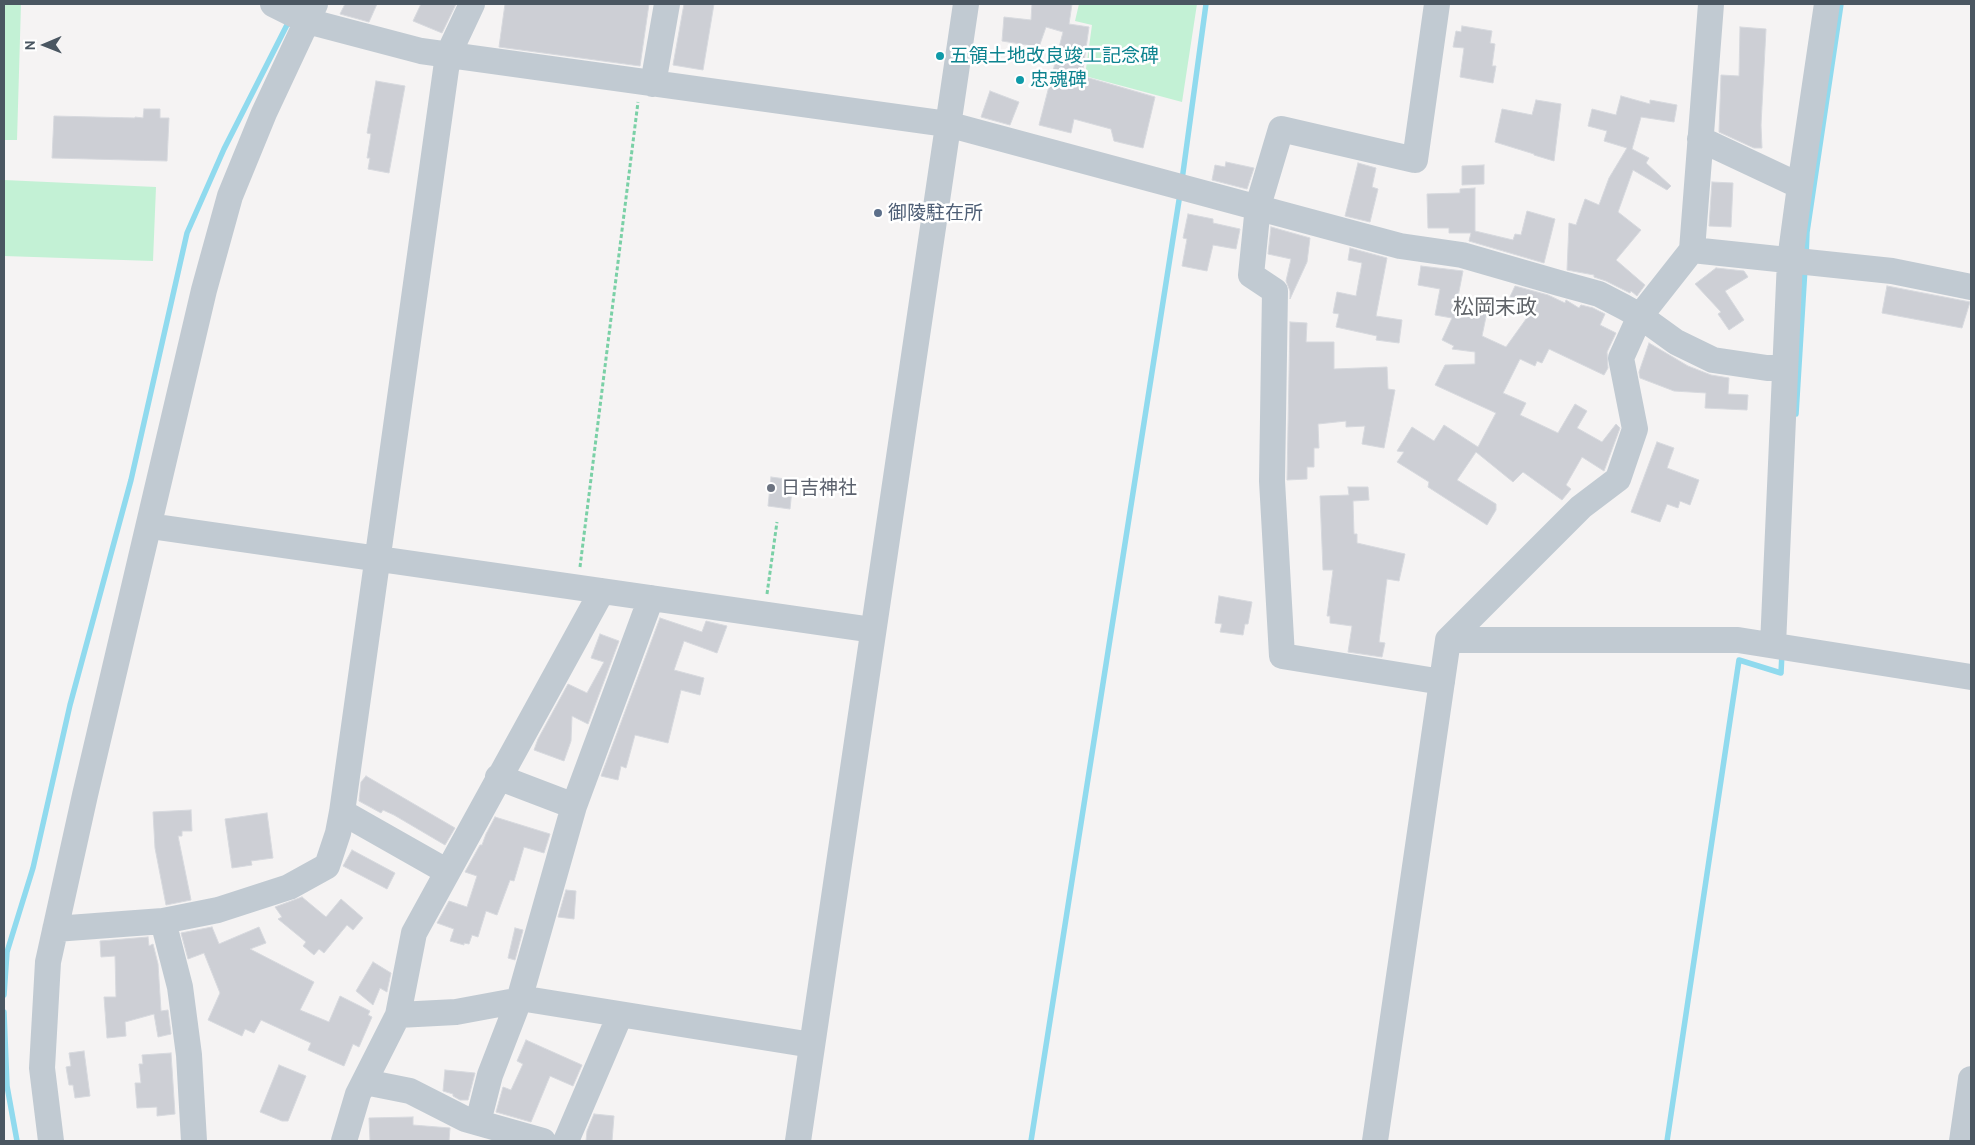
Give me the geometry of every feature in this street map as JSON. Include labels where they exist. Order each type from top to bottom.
[{"type":"street","points":[[273,4],[311,12],[421,51],[947,124],[1258,206],[1400,246],[1462,255],[1599,294],[1640,316],[1676,342],[1713,360],[1767,368],[1784,368]]},
{"type":"street","points":[[55,929],[163,922],[218,910],[289,886],[327,866],[338,833],[342,812],[448,55],[472,4]]},
{"type":"street","points":[[646,83],[667,4]]},
{"type":"street","points":[[798,1141],[966,4]]},
{"type":"street","points":[[1437,4],[1415,160],[1281,129],[1258,206],[1251,275],[1275,291],[1272,481],[1282,656],[1442,682]]},
{"type":"street","points":[[1375,1141],[1448,640],[1581,507],[1618,479],[1635,429],[1621,358],[1640,316],[1692,250],[1711,4]]},
{"type":"street","points":[[1773,645],[1790,260],[1827,4]]},
{"type":"street","points":[[51,1141],[42,1068],[48,962],[85,795],[150,526],[204,290],[230,196],[264,112],[311,12]]},
{"type":"street","points":[[1700,139],[1800,186]]},
{"type":"street","points":[[1692,250],[1892,271],[1971,287]]},
{"type":"street","points":[[150,526],[873,630]]},
{"type":"street","points":[[344,1141],[358,1094],[398,1015],[414,933],[498,777],[590,589]]},
{"type":"street","points":[[478,1122],[490,1075],[519,1000],[574,806],[650,598]]},
{"type":"street","points":[[1448,640],[1738,640],[1971,677]]},
{"type":"street","points":[[498,777],[574,806]]},
{"type":"street","points":[[342,812],[446,872]]},
{"type":"street","points":[[163,922],[180,987],[189,1055],[194,1141]]},
{"type":"street","points":[[398,1015],[456,1012],[526,999],[620,1016],[812,1045]]},
{"type":"street","points":[[566,1141],[620,1016]]},
{"type":"street","points":[[1962,1141],[1971,1079]]},
{"type":"street","points":[[364,1082],[410,1091],[465,1119],[543,1141]]},
{"type":"path","points":[[590,589],[646,83]]},
{"type":"path","points":[[765,614],[777,522]]},
{"type":"green space","points":[[4,4],[21,4],[17,140],[4,140]]},
{"type":"green space","points":[[1079,4],[1197,4],[1182,102],[1085,76],[1092,25],[1075,21]]},
{"type":"green space","points":[[4,180],[156,187],[153,261],[4,256]]},
{"type":"building","points":[[345,4],[377,4],[369,22],[340,14]]},
{"type":"building","points":[[421,4],[456,4],[442,33],[413,21]]},
{"type":"building","points":[[505,4],[649,4],[640,66],[499,47]]},
{"type":"building","points":[[684,4],[714,4],[703,70],[673,65]]},
{"type":"building","points":[[1032,4],[1072,4],[1069,24],[1089,27],[1082,76],[1155,97],[1143,148],[1114,141],[1111,129],[1074,119],[1071,133],[1039,125],[1063,32],[1046,27],[1039,47],[1002,41],[1004,17],[1031,20]]},
{"type":"building","points":[[1462,26],[1492,31],[1490,43],[1495,44],[1492,66],[1496,66],[1493,83],[1460,77],[1464,48],[1453,47],[1456,31],[1461,32]]},
{"type":"building","points":[[1740,27],[1766,29],[1761,125],[1762,148],[1754,148],[1719,132],[1721,75],[1739,76]]},
{"type":"building","points":[[376,81],[405,86],[389,173],[368,169],[370,158],[367,158],[371,134],[367,133]]},
{"type":"building","points":[[990,91],[1019,102],[1010,125],[981,117]]},
{"type":"building","points":[[1621,96],[1650,104],[1650,100],[1677,105],[1674,122],[1641,117],[1632,149],[1649,158],[1646,163],[1671,186],[1667,190],[1633,170],[1618,212],[1641,230],[1616,260],[1645,285],[1637,296],[1631,291],[1630,293],[1594,277],[1594,275],[1567,270],[1569,223],[1576,225],[1585,199],[1599,205],[1609,178],[1627,148],[1604,141],[1607,131],[1588,126],[1592,109],[1616,115]]},
{"type":"building","points":[[1536,100],[1561,104],[1554,161],[1495,142],[1502,109],[1532,115]]},
{"type":"building","points":[[144,109],[160,109],[160,118],[169,118],[167,161],[52,158],[54,116],[143,118]]},
{"type":"building","points":[[1226,162],[1254,168],[1247,189],[1212,180],[1215,165],[1225,167]]},
{"type":"building","points":[[1358,163],[1376,168],[1372,187],[1378,189],[1370,222],[1345,216]]},
{"type":"building","points":[[1484,165],[1484,184],[1462,185],[1462,166]]},
{"type":"building","points":[[1712,182],[1733,183],[1731,227],[1709,226]]},
{"type":"building","points":[[1475,188],[1475,231],[1513,240],[1515,234],[1521,235],[1527,211],[1555,219],[1544,263],[1469,241],[1471,233],[1449,233],[1449,228],[1428,228],[1427,194],[1460,193],[1460,189]]},
{"type":"building","points":[[1188,214],[1213,219],[1213,223],[1240,229],[1236,249],[1213,245],[1207,271],[1182,266],[1187,239],[1183,238]]},
{"type":"building","points":[[1271,227],[1310,238],[1307,262],[1290,299],[1290,291],[1286,281],[1291,259],[1268,254]]},
{"type":"building","points":[[1350,248],[1387,258],[1376,316],[1402,320],[1399,343],[1376,340],[1377,336],[1336,327],[1339,314],[1333,313],[1337,292],[1356,296],[1362,263],[1348,260]]},
{"type":"building","points":[[1421,266],[1463,271],[1455,312],[1458,306],[1487,312],[1482,336],[1506,347],[1531,312],[1508,301],[1515,286],[1548,295],[1565,303],[1566,300],[1579,308],[1581,305],[1593,308],[1605,314],[1600,325],[1616,333],[1607,352],[1608,368],[1604,375],[1549,349],[1542,363],[1537,361],[1535,366],[1520,359],[1503,393],[1526,403],[1520,415],[1558,433],[1575,404],[1587,411],[1577,428],[1602,442],[1616,424],[1620,428],[1604,471],[1582,457],[1566,485],[1571,489],[1562,500],[1523,472],[1513,482],[1476,452],[1457,480],[1496,504],[1496,510],[1487,525],[1428,487],[1429,482],[1397,462],[1404,452],[1397,451],[1412,427],[1434,441],[1444,425],[1478,447],[1496,413],[1435,385],[1445,365],[1475,364],[1475,352],[1452,349],[1454,346],[1442,340],[1452,318],[1435,315],[1440,289],[1418,285]]},
{"type":"building","points":[[1716,268],[1744,271],[1748,277],[1725,291],[1744,320],[1729,330],[1718,314],[1721,312],[1695,284]]},
{"type":"building","points":[[1887,286],[1970,302],[1962,328],[1882,313]]},
{"type":"building","points":[[1290,322],[1307,323],[1306,342],[1334,342],[1334,369],[1387,367],[1388,389],[1395,390],[1384,448],[1362,444],[1365,426],[1346,427],[1346,421],[1318,424],[1319,448],[1314,448],[1314,467],[1307,467],[1307,479],[1287,480]]},
{"type":"building","points":[[1649,343],[1688,366],[1711,375],[1729,378],[1728,394],[1748,395],[1747,410],[1705,408],[1706,393],[1674,391],[1640,378],[1639,372]]},
{"type":"building","points":[[1657,442],[1674,448],[1667,468],[1699,480],[1690,505],[1680,501],[1678,508],[1667,504],[1660,522],[1631,512]]},
{"type":"building","points":[[771,477],[793,480],[790,509],[768,506]]},
{"type":"building","points":[[1348,487],[1368,487],[1369,500],[1353,501],[1354,534],[1357,534],[1357,543],[1405,554],[1399,581],[1387,579],[1379,642],[1385,643],[1382,657],[1348,652],[1352,626],[1330,623],[1330,616],[1327,616],[1333,570],[1323,570],[1320,496],[1349,495]]},
{"type":"building","points":[[1219,596],[1252,602],[1248,624],[1245,624],[1243,635],[1220,632],[1222,624],[1215,623]]},
{"type":"building","points":[[660,618],[702,632],[706,621],[727,626],[717,653],[684,641],[674,670],[704,678],[700,695],[681,690],[668,743],[635,735],[626,768],[621,766],[618,780],[601,776]]},
{"type":"building","points":[[600,634],[619,641],[588,724],[572,716],[571,741],[564,761],[534,750],[568,684],[587,693],[604,662],[591,658]]},
{"type":"building","points":[[366,776],[455,828],[445,845],[394,815],[383,810],[381,813],[359,801],[361,782]]},
{"type":"building","points":[[191,810],[192,831],[182,831],[182,836],[178,836],[191,900],[166,905],[155,848],[153,812]]},
{"type":"building","points":[[267,813],[273,858],[251,861],[252,865],[232,868],[225,819]]},
{"type":"building","points":[[495,817],[550,834],[544,853],[524,847],[514,881],[510,880],[497,915],[486,911],[478,937],[472,935],[469,944],[464,943],[464,945],[450,941],[454,929],[437,923],[449,901],[467,907],[477,876],[465,872],[480,845],[482,845]]},
{"type":"building","points":[[352,850],[395,873],[387,889],[343,866]]},
{"type":"building","points":[[566,890],[576,891],[574,919],[558,917]]},
{"type":"building","points":[[302,897],[326,917],[341,899],[363,918],[353,930],[347,925],[324,953],[319,949],[314,955],[303,946],[306,942],[278,919],[282,917],[275,907]]},
{"type":"building","points":[[212,927],[219,944],[259,927],[266,943],[250,949],[314,982],[300,1010],[329,1022],[340,996],[370,1011],[368,1015],[372,1017],[359,1047],[353,1044],[344,1066],[308,1050],[311,1043],[261,1020],[254,1033],[245,1029],[242,1036],[208,1020],[220,993],[204,953],[188,959],[181,933]]},
{"type":"building","points":[[515,928],[523,930],[515,960],[508,958]]},
{"type":"building","points":[[148,937],[149,946],[153,944],[158,964],[161,1011],[168,1010],[171,1034],[158,1037],[154,1014],[125,1022],[126,1036],[107,1038],[104,997],[116,997],[115,956],[101,957],[100,941]]},
{"type":"building","points":[[373,962],[391,973],[387,992],[380,988],[373,1005],[356,991]]},
{"type":"building","points":[[526,1040],[582,1065],[573,1086],[550,1076],[531,1122],[496,1112],[503,1087],[511,1090],[523,1064],[517,1061]]},
{"type":"building","points":[[84,1051],[90,1096],[75,1098],[73,1085],[69,1085],[66,1067],[71,1066],[69,1053]]},
{"type":"building","points":[[171,1053],[175,1114],[157,1116],[157,1107],[137,1108],[135,1083],[141,1083],[139,1064],[143,1064],[142,1055]]},
{"type":"building","points":[[279,1065],[306,1076],[288,1121],[282,1121],[260,1112]]},
{"type":"building","points":[[445,1070],[475,1073],[468,1100],[460,1100],[453,1096],[453,1094],[443,1091]]},
{"type":"building","points":[[594,1114],[614,1116],[612,1141],[586,1141],[587,1131]]},
{"type":"building","points":[[413,1117],[413,1125],[450,1128],[449,1141],[370,1141],[369,1118]]},
{"type":"waterway","points":[[1182,180],[1206,4]]},
{"type":"waterway","points":[[1806,257],[1807,232],[1841,4]]},
{"type":"waterway","points":[[4,995],[7,952],[33,868],[70,705],[131,480],[187,233],[224,149],[290,19]]},
{"type":"waterway","points":[[1031,1141],[1180,194]]},
{"type":"waterway","points":[[1796,414],[1805,268]]},
{"type":"waterway","points":[[1667,1141],[1739,660],[1781,673],[1782,653]]},
{"type":"waterway","points":[[4,1012],[7,1086],[17,1141]]},
{"type":"place","name":"五領土地改良竣工記念碑","points":[[940,56]]},
{"type":"place","name":"忠魂碑","points":[[1020,80]]},
{"type":"place","name":"御陵駐在所","points":[[878,213]]},
{"type":"place","name":"日吉神社","points":[[771,488]]},
{"type":"district","name":"松岡末政","points":[[1495,308]]}]
